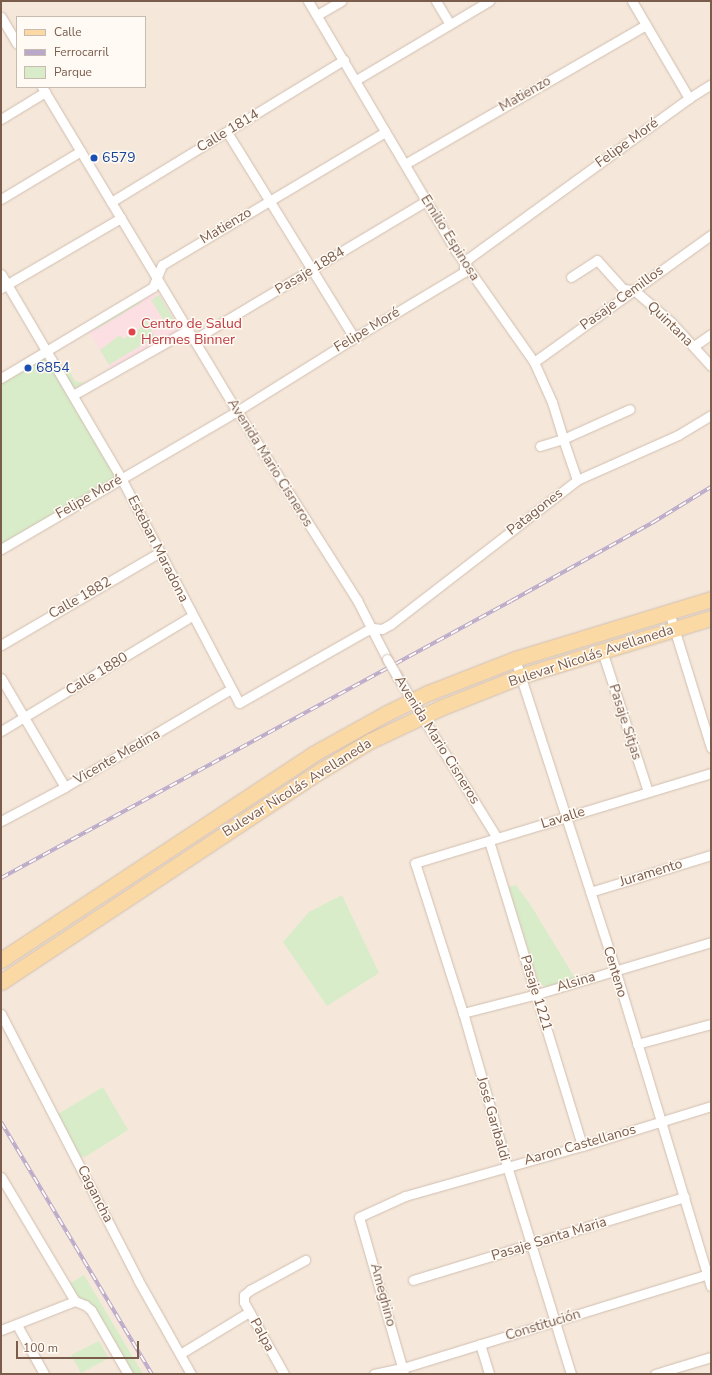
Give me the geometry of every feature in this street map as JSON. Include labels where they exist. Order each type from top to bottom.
[{"type":"main road","name":"Bulevar Nicolás Avellaneda","points":[[1,960],[313,754],[362,726],[413,700],[516,659],[711,599]]},
{"type":"main road","name":"Bulevar Nicolás Avellaneda","points":[[1,982],[320,771],[370,741],[422,716],[521,676],[711,618]]},
{"type":"street","name":"Emilio Espinosa","points":[[308,1],[464,264],[534,362],[552,402],[577,480]]},
{"type":"street","points":[[317,15],[341,1]]},
{"type":"street","points":[[436,1],[450,24]]},
{"type":"street","points":[[356,80],[489,1]]},
{"type":"street","points":[[632,1],[689,98]]},
{"type":"street","points":[[1,18],[16,42]]},
{"type":"street","name":"Matienzo","points":[[405,164],[646,25]]},
{"type":"street","name":"Calle 1814","points":[[111,202],[344,60]]},
{"type":"street","name":"Felipe Moré","points":[[1,549],[237,411],[464,272],[464,264],[469,258],[689,98],[711,84]]},
{"type":"street","points":[[1,119],[44,90]]},
{"type":"street","name":"Avenida Mario Cisneros","points":[[44,90],[237,411],[357,600],[387,659],[413,700],[493,839]]},
{"type":"street","points":[[227,132],[354,338]]},
{"type":"street","name":"Matienzo","points":[[1,378],[153,287],[162,265],[385,132]]},
{"type":"street","points":[[1,199],[81,151]]},
{"type":"street","name":"Pasaje 1884","points":[[194,340],[426,201]]},
{"type":"street","points":[[4,286],[120,218]]},
{"type":"street","name":"Pasaje Cemillos","points":[[534,362],[711,235]]},
{"type":"street","name":"Quintana","points":[[571,277],[597,260],[623,288],[634,290],[671,322],[711,366]]},
{"type":"street","name":"Esteban Maradona","points":[[1,274],[4,286],[47,351],[122,478],[231,690],[239,702],[372,628]]},
{"type":"street","points":[[72,395],[188,330]]},
{"type":"street","points":[[694,346],[711,334]]},
{"type":"street","points":[[540,446],[563,439],[630,409]]},
{"type":"street","name":"Patagones","points":[[372,628],[382,629],[391,624],[577,480],[678,435],[711,415]]},
{"type":"street","name":"Calle 1882","points":[[1,645],[160,552]]},
{"type":"street","points":[[669,612],[711,748]]},
{"type":"street","name":"Calle 1880","points":[[1,731],[25,718],[192,615]]},
{"type":"street","name":"Pasaje Sitjas","points":[[602,651],[648,792]]},
{"type":"street","name":"Centeno","points":[[516,659],[615,970],[709,1273],[711,1286]]},
{"type":"street","points":[[1,678],[65,787]]},
{"type":"street","name":"Vicente Medina","points":[[1,822],[65,787],[231,690]]},
{"type":"street","name":"Lavalle","points":[[415,863],[711,773]]},
{"type":"street","name":"Pasaje 1221","points":[[493,839],[582,1146]]},
{"type":"street","name":"Juramento","points":[[590,892],[711,855]]},
{"type":"street","name":"José Garibaldi","points":[[415,863],[463,1013],[507,1166],[571,1374]]},
{"type":"street","name":"Alsina","points":[[463,1013],[537,994],[711,942]]},
{"type":"street","name":"Cagancha","points":[[1,1014],[138,1280],[191,1374]]},
{"type":"street","points":[[637,1044],[711,1024]]},
{"type":"street","name":"Aaron Castellanos","points":[[360,1217],[405,1196],[582,1146],[711,1106]]},
{"type":"street","points":[[1,1177],[74,1301],[85,1305],[91,1310],[128,1374]]},
{"type":"street","name":"Pasaje Santa Maria","points":[[413,1280],[685,1197]]},
{"type":"street","name":"Ameghino","points":[[360,1217],[404,1371]]},
{"type":"street","name":"Palpa","points":[[284,1374],[249,1312],[244,1302],[244,1295],[250,1290],[305,1260]]},
{"type":"street","name":"Constitución","points":[[374,1374],[404,1371],[480,1344],[709,1273]]},
{"type":"street","points":[[1,1330],[17,1325],[74,1301]]},
{"type":"street","points":[[180,1354],[249,1312]]},
{"type":"street","points":[[17,1325],[44,1374]]},
{"type":"street","points":[[480,1344],[489,1374]]},
{"type":"street","points":[[655,1374],[711,1357]]},
{"type":"shaded area","points":[[1,1],[711,1],[711,1374],[1,1374]]},
{"type":"shaded area","name":"Centro de Salud Hermes Binner","points":[[156,294],[160,296],[179,328],[178,331],[111,369],[88,331],[140,299]]},
{"type":"green space","points":[[159,295],[177,325],[169,329],[151,300]]},
{"type":"green space","points":[[140,299],[142,302],[95,330],[93,327]]},
{"type":"green space","points":[[146,320],[155,337],[109,365],[100,350],[120,335],[123,339],[141,328],[139,324]]},
{"type":"green space","points":[[47,351],[121,478],[1,549],[1,378]]},
{"type":"green space","points":[[69,370],[75,381],[84,383],[75,388],[72,387],[64,373]]},
{"type":"green space","points":[[516,885],[530,904],[575,978],[546,987],[539,983],[509,887]]},
{"type":"green space","points":[[342,895],[379,973],[327,1006],[283,942],[309,912]]},
{"type":"green space","points":[[103,1087],[128,1130],[85,1157],[80,1156],[58,1114]]},
{"type":"green space","points":[[84,1275],[143,1374],[132,1374],[91,1306],[78,1299],[69,1284]]},
{"type":"green space","points":[[99,1341],[109,1358],[81,1373],[71,1355]]},
{"type":"railway","points":[[1,878],[511,601],[652,523],[711,487]]},
{"type":"railway","points":[[1,1122],[152,1374]]},
{"type":"place","name":"6579","points":[[94,158]]},
{"type":"place","name":"Centro de Salud Hermes Binner","points":[[132,332]]},
{"type":"place","name":"6854","points":[[28,368]]}]
